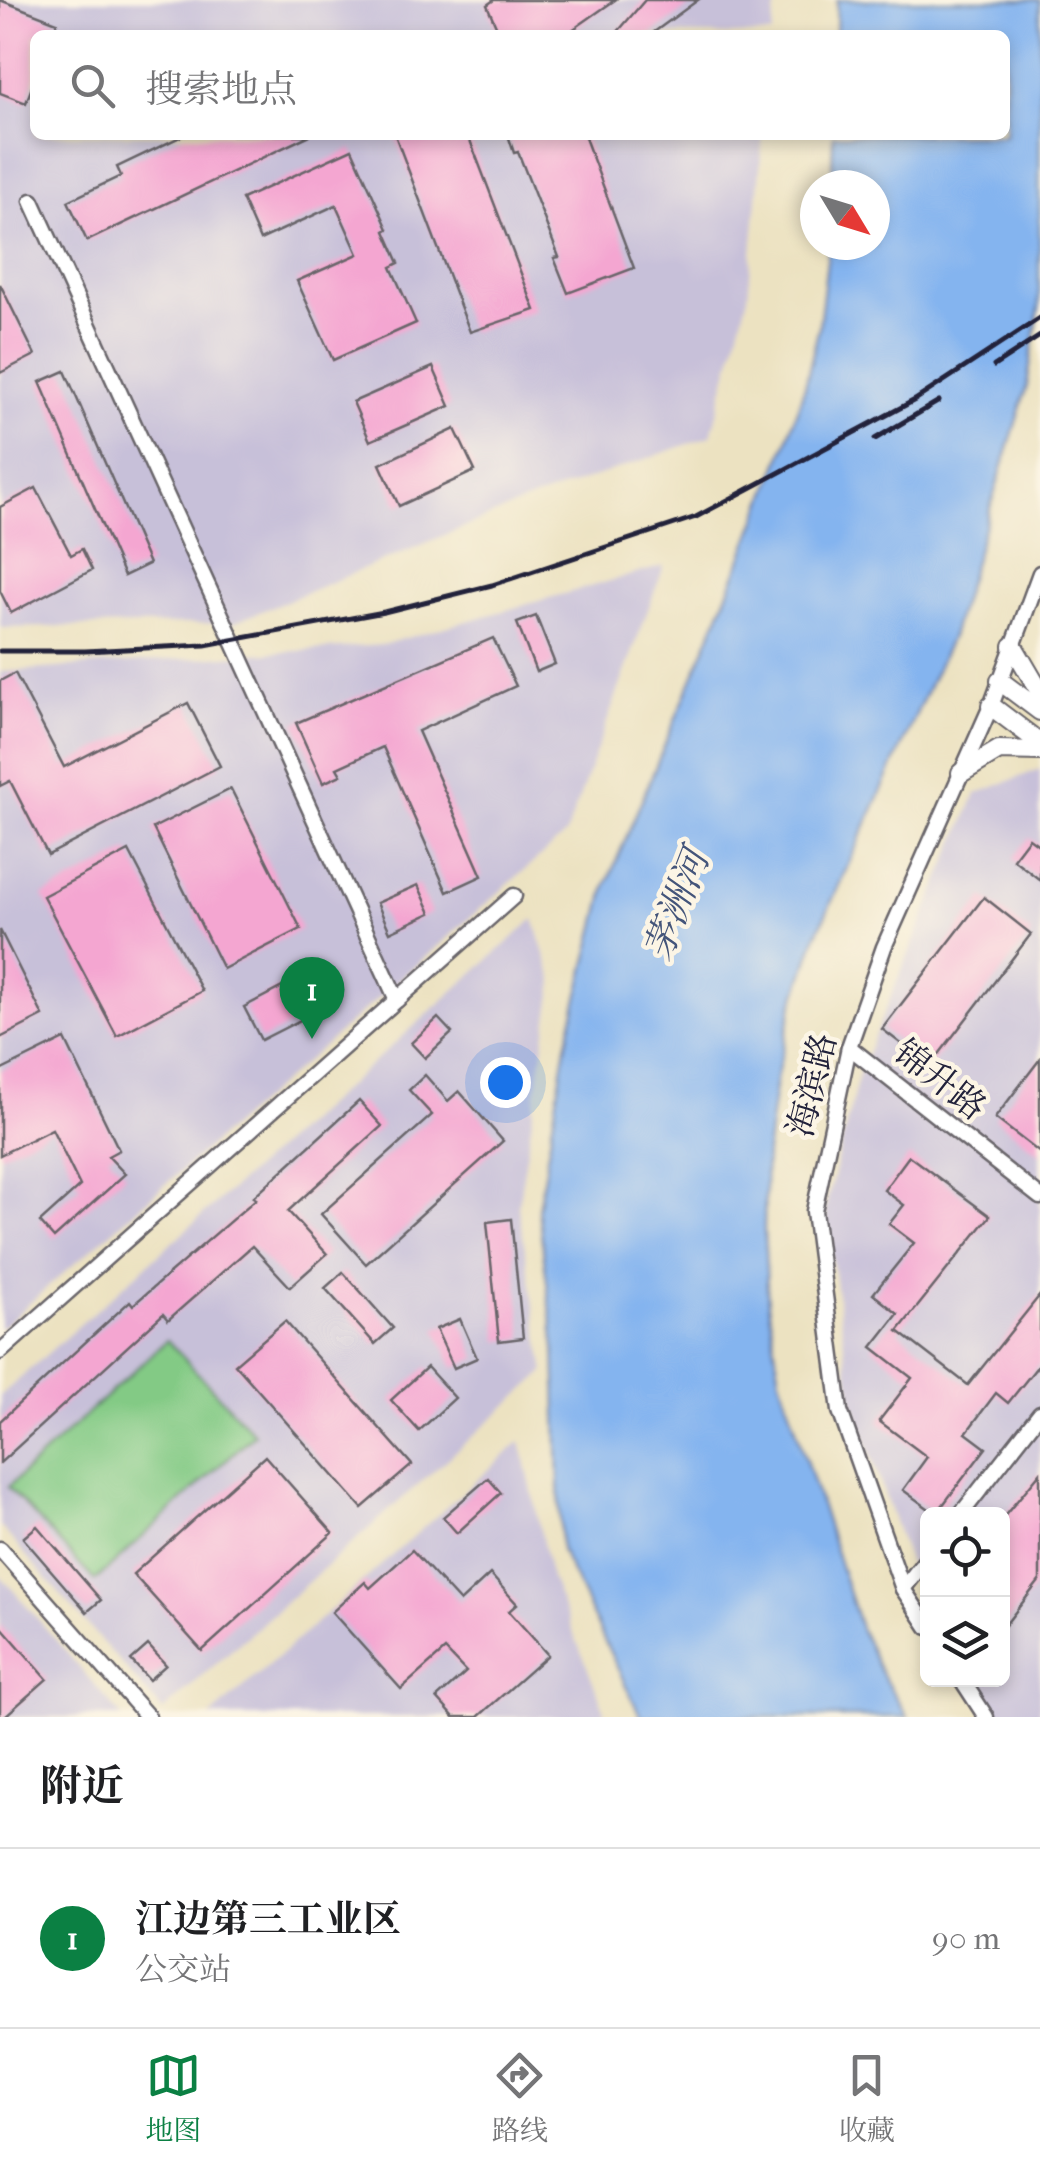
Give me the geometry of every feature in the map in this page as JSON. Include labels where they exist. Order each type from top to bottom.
[{"type":"street","points":[[32,201],[396,1000]]},
{"type":"street","name":"海滨路","points":[[920,1614],[903,1589],[840,1411],[814,1211],[850,1048],[884,947],[990,706],[1040,573]]},
{"type":"street","points":[[1013,646],[1040,692]]},
{"type":"street","points":[[1000,681],[1040,712]]},
{"type":"street","points":[[990,706],[1040,743]]},
{"type":"street","points":[[961,773],[999,750],[1040,751]]},
{"type":"street","points":[[0,1352],[514,896]]},
{"type":"street","name":"锦升路","points":[[850,1048],[1040,1197]]},
{"type":"street","points":[[966,1507],[1040,1413]]},
{"type":"street","points":[[0,1549],[148,1717]]},
{"type":"street","points":[[903,1589],[920,1567]]},
{"type":"street","points":[[967,1687],[986,1717]]},
{"type":"shaded area","points":[[0,0],[776,0],[773,30],[30,30],[30,140],[763,140],[748,296],[711,436],[527,501],[233,623],[0,628]]},
{"type":"shaded area","points":[[664,566],[566,834],[0,1329],[0,672],[381,645]]},
{"type":"shaded area","points":[[1040,769],[1040,1717],[1000,1717],[981,1687],[1010,1687],[1010,1507],[920,1507],[920,1588],[914,1578],[852,1401],[825,1209],[860,1070],[976,794]]},
{"type":"shaded area","points":[[534,919],[554,982],[518,1206],[545,1372],[163,1711],[0,1526],[0,1396]]},
{"type":"shaded area","points":[[521,1441],[550,1575],[605,1711],[598,1717],[210,1717]]},
{"type":"shaded area","points":[[0,1575],[122,1717],[0,1717]]},
{"type":"green space","points":[[167,1340],[254,1434],[95,1581],[8,1487]]},
{"type":"water","name":"茅洲河","points":[[837,0],[1040,0],[1039,308],[1027,386],[951,637],[817,934],[793,1005],[776,1079],[766,1154],[768,1304],[780,1379],[860,1628],[908,1717],[641,1717],[561,1550],[555,1348],[538,1209],[566,1046],[606,886],[786,444],[819,327],[827,260],[890,260],[890,170],[832,170],[833,140],[1010,140],[1010,30],[836,30]]},
{"type":"building","points":[[0,0],[57,22],[54,30],[30,30],[30,92],[26,103],[0,93]]},
{"type":"building","points":[[494,0],[615,0],[572,30],[498,30],[487,5]]},
{"type":"building","points":[[645,0],[698,0],[657,30],[619,30]]},
{"type":"building","points":[[174,140],[299,140],[87,241],[68,201],[121,176],[117,167]]},
{"type":"building","points":[[397,140],[470,140],[535,310],[470,332]]},
{"type":"building","points":[[510,140],[586,140],[634,268],[568,293],[554,258],[559,257],[518,152],[514,153]]},
{"type":"building","points":[[352,149],[388,229],[385,231],[399,263],[391,267],[416,323],[333,360],[297,281],[358,254],[336,205],[260,240],[242,199]]},
{"type":"building","points":[[0,284],[35,355],[0,373]]},
{"type":"building","points":[[433,367],[450,406],[370,441],[353,402]]},
{"type":"building","points":[[65,371],[149,564],[124,576],[40,382]]},
{"type":"building","points":[[455,429],[475,471],[399,506],[380,464]]},
{"type":"building","points":[[36,488],[71,555],[82,549],[92,570],[11,613],[0,591],[0,507]]},
{"type":"building","points":[[536,616],[555,664],[536,672],[517,623]]},
{"type":"building","points":[[493,638],[516,686],[418,731],[482,876],[447,892],[383,747],[337,768],[341,775],[323,783],[296,723]]},
{"type":"building","points":[[15,673],[64,767],[188,703],[220,766],[48,855],[10,781],[0,786],[0,681]]},
{"type":"building","points":[[231,789],[301,929],[223,969],[153,828]]},
{"type":"building","points":[[1029,838],[1040,846],[1040,880],[1013,859]]},
{"type":"building","points":[[129,851],[202,991],[117,1036],[43,896]]},
{"type":"building","points":[[418,885],[431,913],[390,932],[377,903]]},
{"type":"building","points":[[984,897],[1031,934],[930,1066],[882,1029]]},
{"type":"building","points":[[0,930],[43,1016],[0,1038]]},
{"type":"building","points":[[313,971],[330,1005],[261,1040],[244,1007]]},
{"type":"building","points":[[438,1018],[452,1033],[425,1058],[411,1043]]},
{"type":"building","points":[[65,1039],[119,1150],[108,1156],[125,1174],[54,1238],[40,1222],[80,1186],[52,1129],[0,1155],[0,1071]]},
{"type":"building","points":[[1040,1059],[1040,1153],[995,1118]]},
{"type":"building","points":[[425,1075],[448,1101],[459,1091],[503,1141],[366,1264],[321,1214],[432,1115],[409,1090]]},
{"type":"building","points":[[359,1101],[382,1126],[288,1211],[327,1254],[290,1287],[252,1246],[168,1320],[163,1314],[0,1463],[0,1421],[130,1301],[133,1305],[256,1199],[253,1197]]},
{"type":"building","points":[[909,1156],[990,1216],[898,1331],[968,1385],[1040,1295],[1040,1363],[1008,1403],[996,1393],[966,1433],[986,1448],[941,1507],[926,1507],[903,1490],[927,1457],[879,1421],[912,1378],[872,1347],[898,1314],[873,1294],[914,1243],[889,1224],[904,1205],[884,1190]]},
{"type":"building","points":[[511,1219],[523,1338],[499,1341],[487,1222]]},
{"type":"building","points":[[343,1272],[393,1328],[375,1344],[325,1288]]},
{"type":"building","points":[[460,1319],[477,1358],[454,1368],[436,1329]]},
{"type":"building","points":[[285,1321],[412,1465],[362,1508],[235,1364]]},
{"type":"building","points":[[427,1367],[455,1398],[419,1431],[391,1400]]},
{"type":"building","points":[[265,1456],[333,1533],[202,1651],[133,1574]]},
{"type":"building","points":[[1040,1473],[1040,1580],[1010,1619],[1010,1597],[1010,1509]]},
{"type":"building","points":[[488,1478],[501,1493],[457,1533],[443,1517]]},
{"type":"building","points":[[37,1526],[101,1600],[87,1612],[23,1538]]},
{"type":"building","points":[[412,1550],[460,1602],[490,1574],[517,1604],[509,1611],[548,1655],[478,1717],[454,1717],[437,1698],[466,1672],[445,1650],[401,1689],[332,1612],[365,1582],[370,1588]]},
{"type":"building","points":[[0,1625],[47,1679],[4,1717],[0,1717]]},
{"type":"building","points":[[148,1645],[166,1665],[149,1680],[131,1660]]},
{"type":"railway","points":[[0,651],[205,645],[384,612],[492,585],[696,517],[915,400],[1040,318]]},
{"type":"railway","points":[[994,366],[1040,336]]},
{"type":"railway","points":[[875,439],[939,401]]},
{"type":"place","name":"江边第三工业区","points":[[312,1039]]}]
